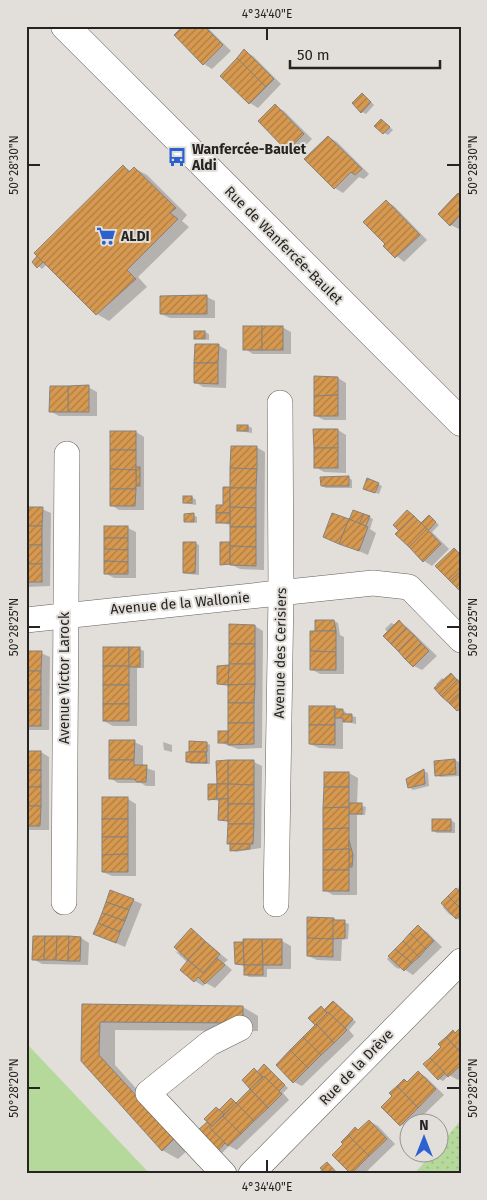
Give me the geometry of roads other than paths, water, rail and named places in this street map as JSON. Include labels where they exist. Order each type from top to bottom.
[{"type":"main road","name":"Rue de Wanfercée-Baulet","points":[[65,26],[461,422]]},
{"type":"street","name":"Avenue des Cerisiers","points":[[276,904],[281,594],[280,403]]},
{"type":"street","name":"Avenue Victor Larock","points":[[64,902],[67,454]]},
{"type":"street","name":"Avenue de la Wallonie","points":[[26,620],[65,614],[281,594],[373,583],[409,588],[461,640]]},
{"type":"street","name":"Rue de la Drève","points":[[251,1174],[461,961]]},
{"type":"street","points":[[224,1174],[148,1093],[210,1043],[240,1028]]},
{"type":"place","name":"Wanfercée-Baulet Aldi","points":[[177,157]]},
{"type":"place","name":"ALDI","points":[[106,236]]}]
